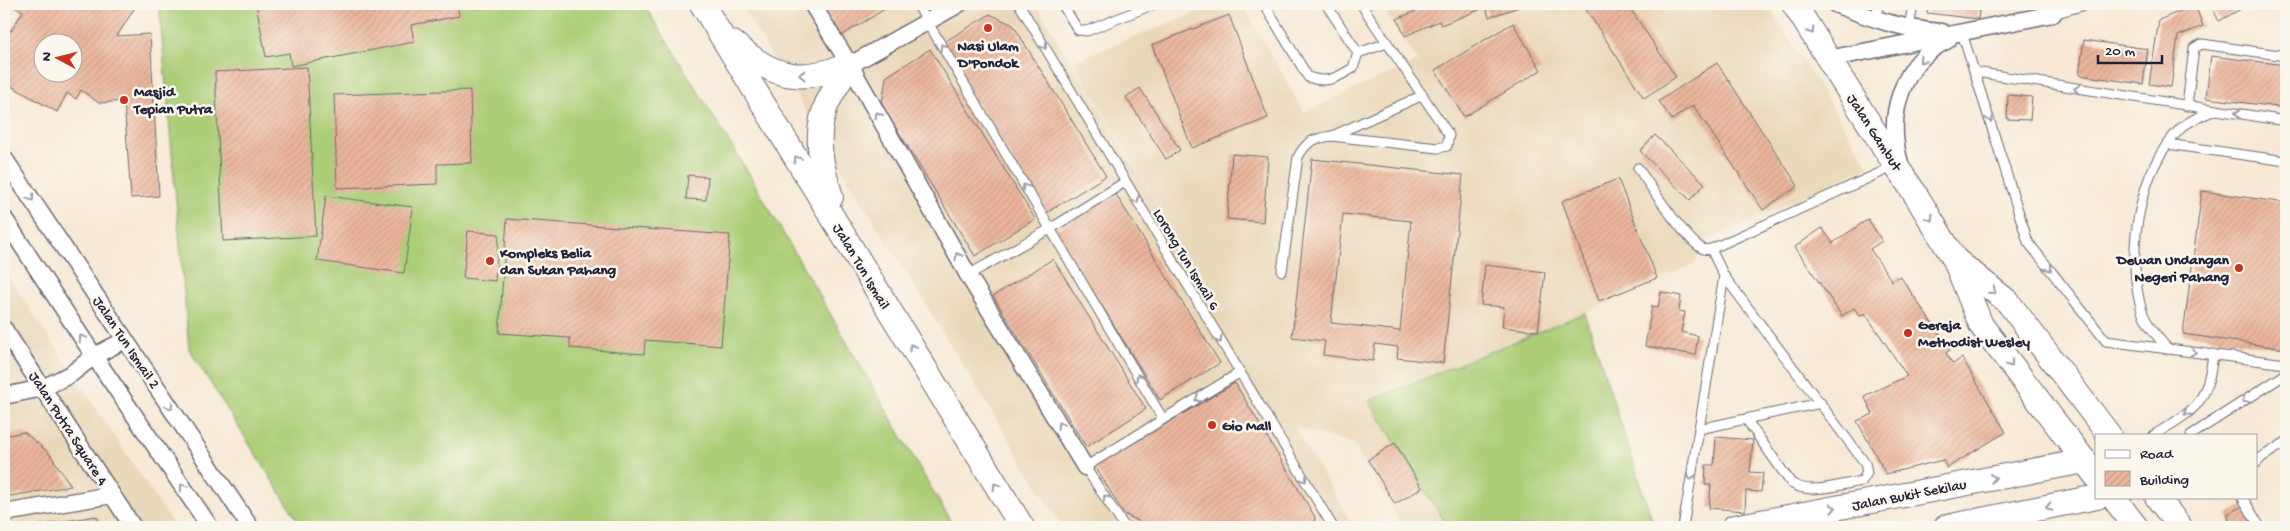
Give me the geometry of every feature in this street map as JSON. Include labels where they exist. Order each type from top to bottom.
[{"type":"street","name":"Jalan Tun Ismail","points":[[702,4],[1022,527]]},
{"type":"street","points":[[812,4],[850,65],[968,274],[1085,467]]},
{"type":"street","points":[[719,32],[756,62],[787,75],[818,75],[850,65],[958,4]]},
{"type":"street","name":"Jalan Gambut","points":[[1794,4],[1955,260],[1981,325],[2091,468]]},
{"type":"street","points":[[1835,4],[1877,12],[1909,28],[1962,33]]},
{"type":"street","points":[[1828,59],[1962,33],[2052,9]]},
{"type":"street","points":[[1914,192],[1902,171],[1895,148],[1894,124],[1898,100],[1907,78],[1922,59],[1940,43],[1962,33]]},
{"type":"street","points":[[840,230],[820,162],[820,126],[825,108],[850,65]]},
{"type":"street","name":"Jalan Tun Ismail 2","points":[[4,158],[250,527]]},
{"type":"street","points":[[4,218],[94,356],[210,527]]},
{"type":"street","name":"Jalan Gambut","points":[[1955,260],[2008,302],[2108,434]]},
{"type":"street","name":"Jalan Putra Square 4","points":[[4,329],[133,527]]},
{"type":"street","points":[[4,396],[43,388],[71,374],[94,356],[125,340]]},
{"type":"street","name":"Jalan Bukit Sekilau","points":[[1734,527],[2091,468]]},
{"type":"street","points":[[4,513],[112,496]]},
{"type":"street","points":[[1946,527],[2095,497]]},
{"type":"street","points":[[2114,498],[2136,527]]},
{"type":"street","points":[[2158,498],[2180,527]]},
{"type":"lane","points":[[917,4],[1164,419]]},
{"type":"lane","name":"Lorong Tun Ismail 6","points":[[1019,4],[1333,527]]},
{"type":"lane","points":[[1062,4],[1078,30],[1087,31],[1154,4]]},
{"type":"lane","points":[[1264,4],[1308,77],[1321,82],[1340,76],[1353,68],[1358,53]]},
{"type":"lane","points":[[1326,4],[1358,53]]},
{"type":"lane","points":[[1331,136],[1438,148],[1447,146],[1449,135],[1361,4]]},
{"type":"lane","points":[[1909,28],[1913,4]]},
{"type":"lane","points":[[2052,9],[2090,4]]},
{"type":"lane","points":[[1962,33],[2028,242],[2106,341],[2286,364]]},
{"type":"lane","points":[[1358,53],[1387,43]]},
{"type":"lane","points":[[2186,106],[2194,48],[2202,44],[2286,56]]},
{"type":"lane","points":[[1975,72],[2286,121]]},
{"type":"lane","points":[[1282,271],[1298,157],[1304,146],[1316,139],[1331,136],[1422,95]]},
{"type":"lane","points":[[2168,348],[2155,334],[2143,312],[2137,286],[2135,235],[2145,190],[2155,162],[2182,126],[2216,110]]},
{"type":"lane","points":[[2167,144],[2286,161]]},
{"type":"lane","points":[[1638,168],[1664,207],[1688,234],[1703,248],[1711,249],[1896,166]]},
{"type":"lane","points":[[968,274],[1050,229],[1125,182]]},
{"type":"lane","points":[[1711,249],[1724,276],[1865,463],[1867,473],[1862,481],[1811,489],[1799,488],[1791,483],[1746,419]]},
{"type":"lane","points":[[1683,527],[1724,276]]},
{"type":"lane","points":[[2156,434],[2181,418],[2201,400],[2207,387],[2213,354]]},
{"type":"lane","points":[[1128,527],[1124,526],[1085,467],[1239,373]]},
{"type":"lane","points":[[2193,434],[2286,374]]},
{"type":"lane","points":[[1699,428],[1821,403]]},
{"type":"lane","points":[[2258,461],[2286,442]]},
{"type":"lane","points":[[2243,498],[2260,527]]},
{"type":"shaded area","points":[[740,4],[1036,4],[1201,276],[1073,61],[1218,4],[1237,4],[1244,7],[1304,112],[1418,61],[1380,4],[1767,4],[1869,166],[1707,241],[1695,263],[1585,313],[1654,526],[1402,527],[1353,443],[1294,427],[1354,527],[1063,527]]},
{"type":"shaded area","points":[[4,270],[175,527],[4,527]]},
{"type":"shaded area","points":[[2029,521],[2057,521],[2075,527],[2001,527]]},
{"type":"green space","name":"Kompleks Belia dan Sukan Pahang","points":[[159,4],[644,4],[749,174],[954,527],[302,527],[189,349]]},
{"type":"green space","points":[[1585,313],[1654,526],[1448,527],[1369,401]]},
{"type":"building","name":"Masjid Tepian Putra","points":[[9,4],[137,4],[117,36],[150,34],[159,196],[131,198],[124,101],[99,103],[81,90],[76,99],[67,93],[57,112],[4,82],[4,27],[11,31],[23,11]]},
{"type":"building","points":[[256,4],[457,4],[459,16],[411,25],[414,42],[291,66],[289,53],[266,57]]},
{"type":"building","points":[[821,4],[893,4],[841,36]]},
{"type":"building","points":[[1432,4],[1476,4],[1479,10],[1441,25],[1439,21],[1405,36],[1397,19]]},
{"type":"building","points":[[1485,4],[1521,4],[1522,6],[1489,17]]},
{"type":"building","points":[[1592,4],[1627,4],[1676,77],[1644,98],[1585,8]]},
{"type":"building","points":[[1928,4],[1980,4],[1978,19],[1927,13]]},
{"type":"building","points":[[2210,4],[2250,4],[2219,21]]},
{"type":"building","points":[[2195,5],[2203,26],[2178,36],[2171,87],[2149,84],[2159,20]]},
{"type":"building","points":[[990,14],[1013,25],[1106,176],[1046,213],[941,44]]},
{"type":"building","points":[[1229,15],[1268,118],[1192,148],[1152,45]]},
{"type":"building","points":[[1513,23],[1541,70],[1464,117],[1435,70]]},
{"type":"building","points":[[2084,40],[2148,49],[2143,84],[2079,75]]},
{"type":"building","points":[[930,49],[1035,219],[975,256],[882,105],[886,77]]},
{"type":"building","points":[[2211,56],[2286,65],[2286,108],[2206,98]]},
{"type":"building","points":[[1717,63],[1798,186],[1763,210],[1693,105],[1672,120],[1659,101]]},
{"type":"building","points":[[307,67],[316,236],[223,241],[215,72]]},
{"type":"building","points":[[1140,88],[1180,150],[1166,159],[1126,97]]},
{"type":"building","points":[[470,90],[472,163],[437,164],[437,184],[337,188],[334,95]]},
{"type":"building","points":[[2008,95],[2032,97],[2030,120],[2007,119]]},
{"type":"building","points":[[1655,135],[1705,184],[1690,200],[1640,151]]},
{"type":"building","points":[[1232,154],[1268,157],[1263,222],[1227,219]]},
{"type":"building","points":[[1312,159],[1463,175],[1443,363],[1397,358],[1398,347],[1375,344],[1373,361],[1323,355],[1325,341],[1292,337]],"holes":[[[1343,214],[1411,221],[1400,331],[1331,323]]]},
{"type":"building","points":[[688,175],[708,177],[706,200],[686,199]]},
{"type":"building","points":[[1618,179],[1657,278],[1599,301],[1562,201]]},
{"type":"building","name":"Dewan Undangan Negeri Pahang","points":[[2202,191],[2286,203],[2286,349],[2183,334]]},
{"type":"building","points":[[1115,193],[1220,363],[1160,400],[1056,231]]},
{"type":"building","points":[[326,196],[413,207],[404,273],[317,261]]},
{"type":"building","points":[[507,219],[730,235],[721,346],[645,340],[644,354],[570,348],[570,338],[499,333]]},
{"type":"building","name":"Gereja Methodist Wesley","points":[[1868,219],[1882,241],[1870,249],[1892,281],[1900,276],[1950,350],[1946,353],[1953,364],[1962,358],[2006,432],[1947,468],[1943,460],[1886,474],[1857,421],[1873,414],[1864,396],[1907,376],[1865,313],[1860,316],[1854,308],[1842,316],[1795,247],[1822,228],[1833,243]]},
{"type":"building","points":[[468,231],[499,234],[495,281],[463,278]]},
{"type":"building","points":[[1053,259],[1146,409],[1086,447],[993,296]]},
{"type":"building","points":[[1485,265],[1545,272],[1538,331],[1502,327],[1504,307],[1481,305]]},
{"type":"building","points":[[1661,292],[1681,296],[1679,311],[1685,312],[1681,332],[1698,336],[1695,355],[1645,346],[1652,306],[1658,307]]},
{"type":"building","name":"Gio Mall","points":[[1235,383],[1315,517],[1313,527],[1151,527],[1124,514],[1095,466]]},
{"type":"building","points":[[24,432],[49,453],[71,486],[4,497],[4,436]]},
{"type":"building","points":[[1716,437],[1753,440],[1750,472],[1763,473],[1761,492],[1746,491],[1745,511],[1709,508],[1711,485],[1705,485],[1706,465],[1714,465]]},
{"type":"building","points":[[1395,443],[1422,488],[1395,504],[1368,460]]},
{"type":"building","points":[[2243,506],[2253,527],[2232,527],[2227,514]]},
{"type":"building","points":[[96,516],[104,527],[35,527],[35,526]]},
{"type":"place","name":"Nasi Ulam D'Pondok","points":[[988,28]]},
{"type":"place","name":"Masjid Tepian Putra","points":[[124,100]]},
{"type":"place","name":"Kompleks Belia dan Sukan Pahang","points":[[490,261]]},
{"type":"place","name":"Dewan Undangan Negeri Pahang","points":[[2239,268]]},
{"type":"place","name":"Gereja Methodist Wesley","points":[[1908,333]]},
{"type":"place","name":"Gio Mall","points":[[1212,425]]}]
